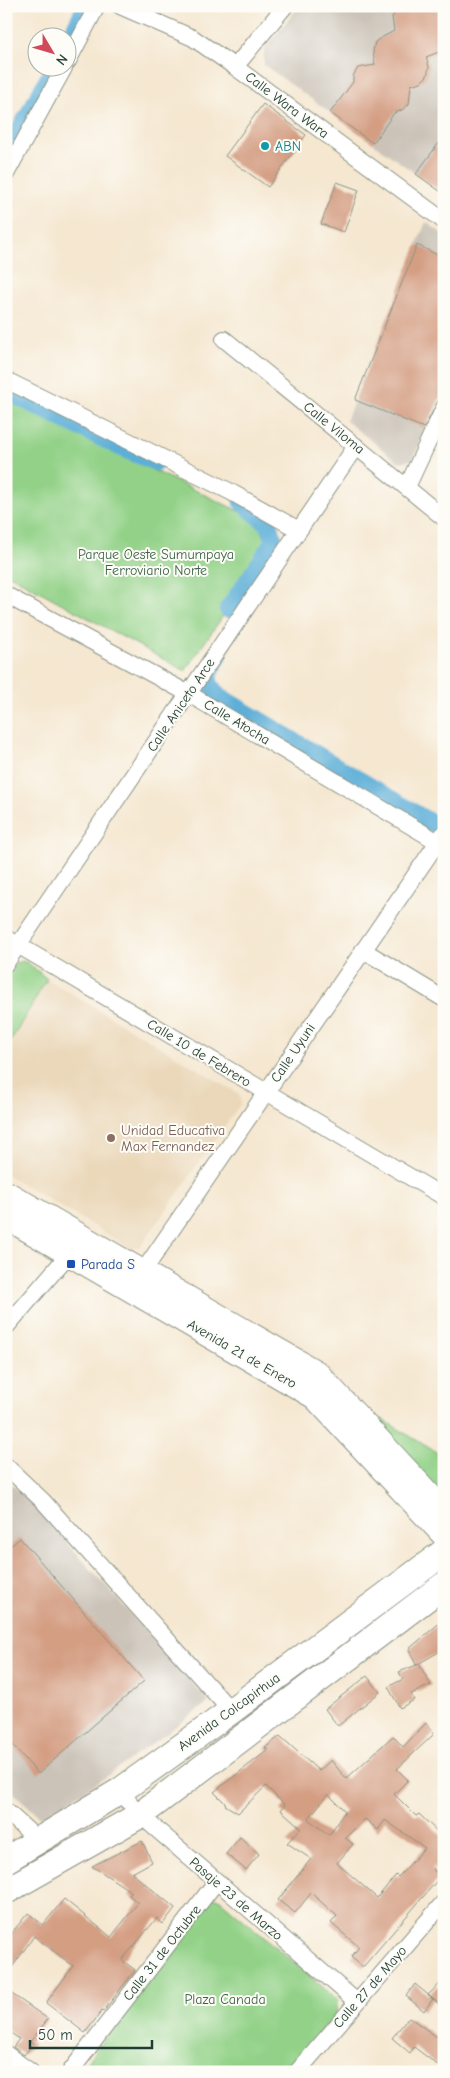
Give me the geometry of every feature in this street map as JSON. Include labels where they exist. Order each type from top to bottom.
[{"type":"main road","name":"Avenida Colcapirhua","points":[[6,1860],[120,1791],[444,1552]]},
{"type":"main road","name":"Avenida Colcapirhua","points":[[6,1891],[140,1815],[444,1585]]},
{"type":"street","points":[[78,42],[97,6]]},
{"type":"street","name":"Calle Wara Wara","points":[[120,6],[193,38],[444,221]]},
{"type":"street","points":[[235,67],[285,6]]},
{"type":"street","points":[[6,174],[59,78]]},
{"type":"street","name":"Calle Viloma","points":[[224,339],[444,518]]},
{"type":"street","points":[[6,380],[229,491],[299,530]]},
{"type":"street","points":[[407,487],[444,408]]},
{"type":"street","name":"Calle Aniceto Arce","points":[[6,963],[12,942],[188,694],[356,446]]},
{"type":"street","name":"Calle Atocha","points":[[6,595],[188,694],[441,837]]},
{"type":"street","name":"Calle Uyuni","points":[[142,1273],[441,837]]},
{"type":"street","name":"Calle 10 de Febrero","points":[[12,942],[444,1197]]},
{"type":"street","points":[[363,950],[444,999]]},
{"type":"street","name":"Avenida 21 de Enero","points":[[6,1194],[76,1246],[315,1397],[444,1535]]},
{"type":"street","name":"Avenida 21 de Enero","points":[[6,1217],[142,1273],[317,1373],[444,1510]]},
{"type":"street","points":[[6,1327],[76,1246]]},
{"type":"street","points":[[6,1466],[43,1501],[230,1711]]},
{"type":"street","name":"Pasaje 23 de Marzo","points":[[120,1791],[140,1815],[357,2002]]},
{"type":"street","points":[[6,1811],[39,1841]]},
{"type":"street","name":"Calle 31 de Octubre","points":[[70,2072],[216,1882]]},
{"type":"street","name":"Calle 27 de Mayo","points":[[297,2072],[444,1902]]},
{"type":"street","points":[[6,2054],[31,2072]]},
{"type":"shaded area","points":[[299,6],[444,6],[444,194],[264,65],[264,50]]},
{"type":"shaded area","points":[[426,222],[444,235],[444,390],[412,460],[399,462],[346,421]]},
{"type":"shaded area","name":"Unidad Educativa Max Fernandez","points":[[47,979],[239,1094],[241,1103],[140,1247],[132,1249],[6,1174],[6,1049]]},
{"type":"shaded area","points":[[6,1479],[32,1503],[209,1702],[103,1779],[41,1818],[6,1786]]},
{"type":"green space","name":"Parque Oeste Sumumpaya Ferroviario Norte","points":[[6,400],[270,526],[274,542],[185,671],[6,573]]},
{"type":"green space","points":[[22,961],[28,963],[47,979],[6,1049],[6,978],[16,963]]},
{"type":"green space","points":[[382,1419],[444,1457],[444,1497],[376,1421]]},
{"type":"green space","name":"Plaza Canada","points":[[213,1897],[219,1899],[338,2000],[336,2014],[285,2072],[79,2072]]},
{"type":"building","points":[[405,6],[444,6],[444,50],[426,57],[429,67],[427,76],[421,82],[411,85],[409,104],[402,110],[394,113],[373,143],[330,113],[353,82],[353,76],[358,68],[375,65],[373,51],[375,42],[394,31],[392,17],[397,10]]},
{"type":"building","name":"ABN","points":[[263,104],[306,135],[268,187],[225,156]]},
{"type":"building","points":[[444,136],[444,194],[416,174]]},
{"type":"building","points":[[337,182],[359,190],[344,232],[321,224]]},
{"type":"building","points":[[417,245],[444,258],[444,390],[424,428],[355,400]]},
{"type":"building","points":[[20,1538],[144,1681],[38,1774],[6,1737],[6,1550]]},
{"type":"building","points":[[444,1619],[444,1649],[416,1665],[409,1649]]},
{"type":"building","points":[[419,1664],[431,1685],[411,1694],[414,1700],[400,1708],[388,1687],[403,1679],[399,1672]]},
{"type":"building","points":[[367,1676],[380,1692],[338,1726],[325,1709]]},
{"type":"building","points":[[426,1723],[434,1734],[397,1769],[408,1780],[394,1794],[416,1816],[419,1814],[444,1838],[444,1856],[432,1869],[441,1876],[363,1967],[351,1957],[359,1947],[331,1923],[337,1916],[311,1893],[295,1913],[278,1900],[311,1859],[287,1843],[301,1828],[281,1810],[285,1805],[266,1786],[238,1813],[225,1805],[214,1792],[268,1750],[265,1748],[280,1736],[319,1771],[331,1760],[346,1779],[393,1736],[403,1747]],"holes":[[[328,1794],[345,1811],[329,1835],[308,1819]],[[365,1819],[378,1830],[385,1820],[425,1848],[398,1877],[396,1875],[377,1898],[337,1863],[353,1844],[345,1838]]]},
{"type":"building","points":[[240,1837],[259,1854],[246,1870],[226,1854]]},
{"type":"building","points":[[142,1841],[152,1862],[132,1873],[175,1908],[163,1924],[157,1918],[122,1960],[135,1970],[85,2033],[46,2003],[73,1966],[34,1936],[6,1976],[6,1940],[28,1913],[43,1925],[64,1899],[111,1937],[138,1903],[129,1895],[132,1892],[92,1866]]},
{"type":"building","points":[[444,1980],[444,2008],[428,1995]]},
{"type":"building","points":[[415,1984],[433,1999],[424,2011],[406,1996]]},
{"type":"building","points":[[6,1990],[48,2019],[30,2042],[33,2044],[24,2055],[13,2047],[19,2039],[6,2029]]},
{"type":"building","points":[[409,2017],[444,2042],[444,2070],[414,2047],[410,2053],[392,2038]]},
{"type":"waterway","points":[[75,28],[86,6]]},
{"type":"waterway","points":[[6,155],[48,78]]},
{"type":"waterway","points":[[6,391],[126,450],[156,462]]},
{"type":"waterway","points":[[228,609],[274,542],[270,526],[242,502]]},
{"type":"waterway","points":[[218,657],[211,669],[209,679],[212,688],[222,698],[433,824]]},
{"type":"place","name":"ABN","points":[[265,146]]},
{"type":"place","name":"Unidad Educativa Max Fernandez","points":[[111,1138]]},
{"type":"place","name":"Parada S","points":[[71,1264]]}]
